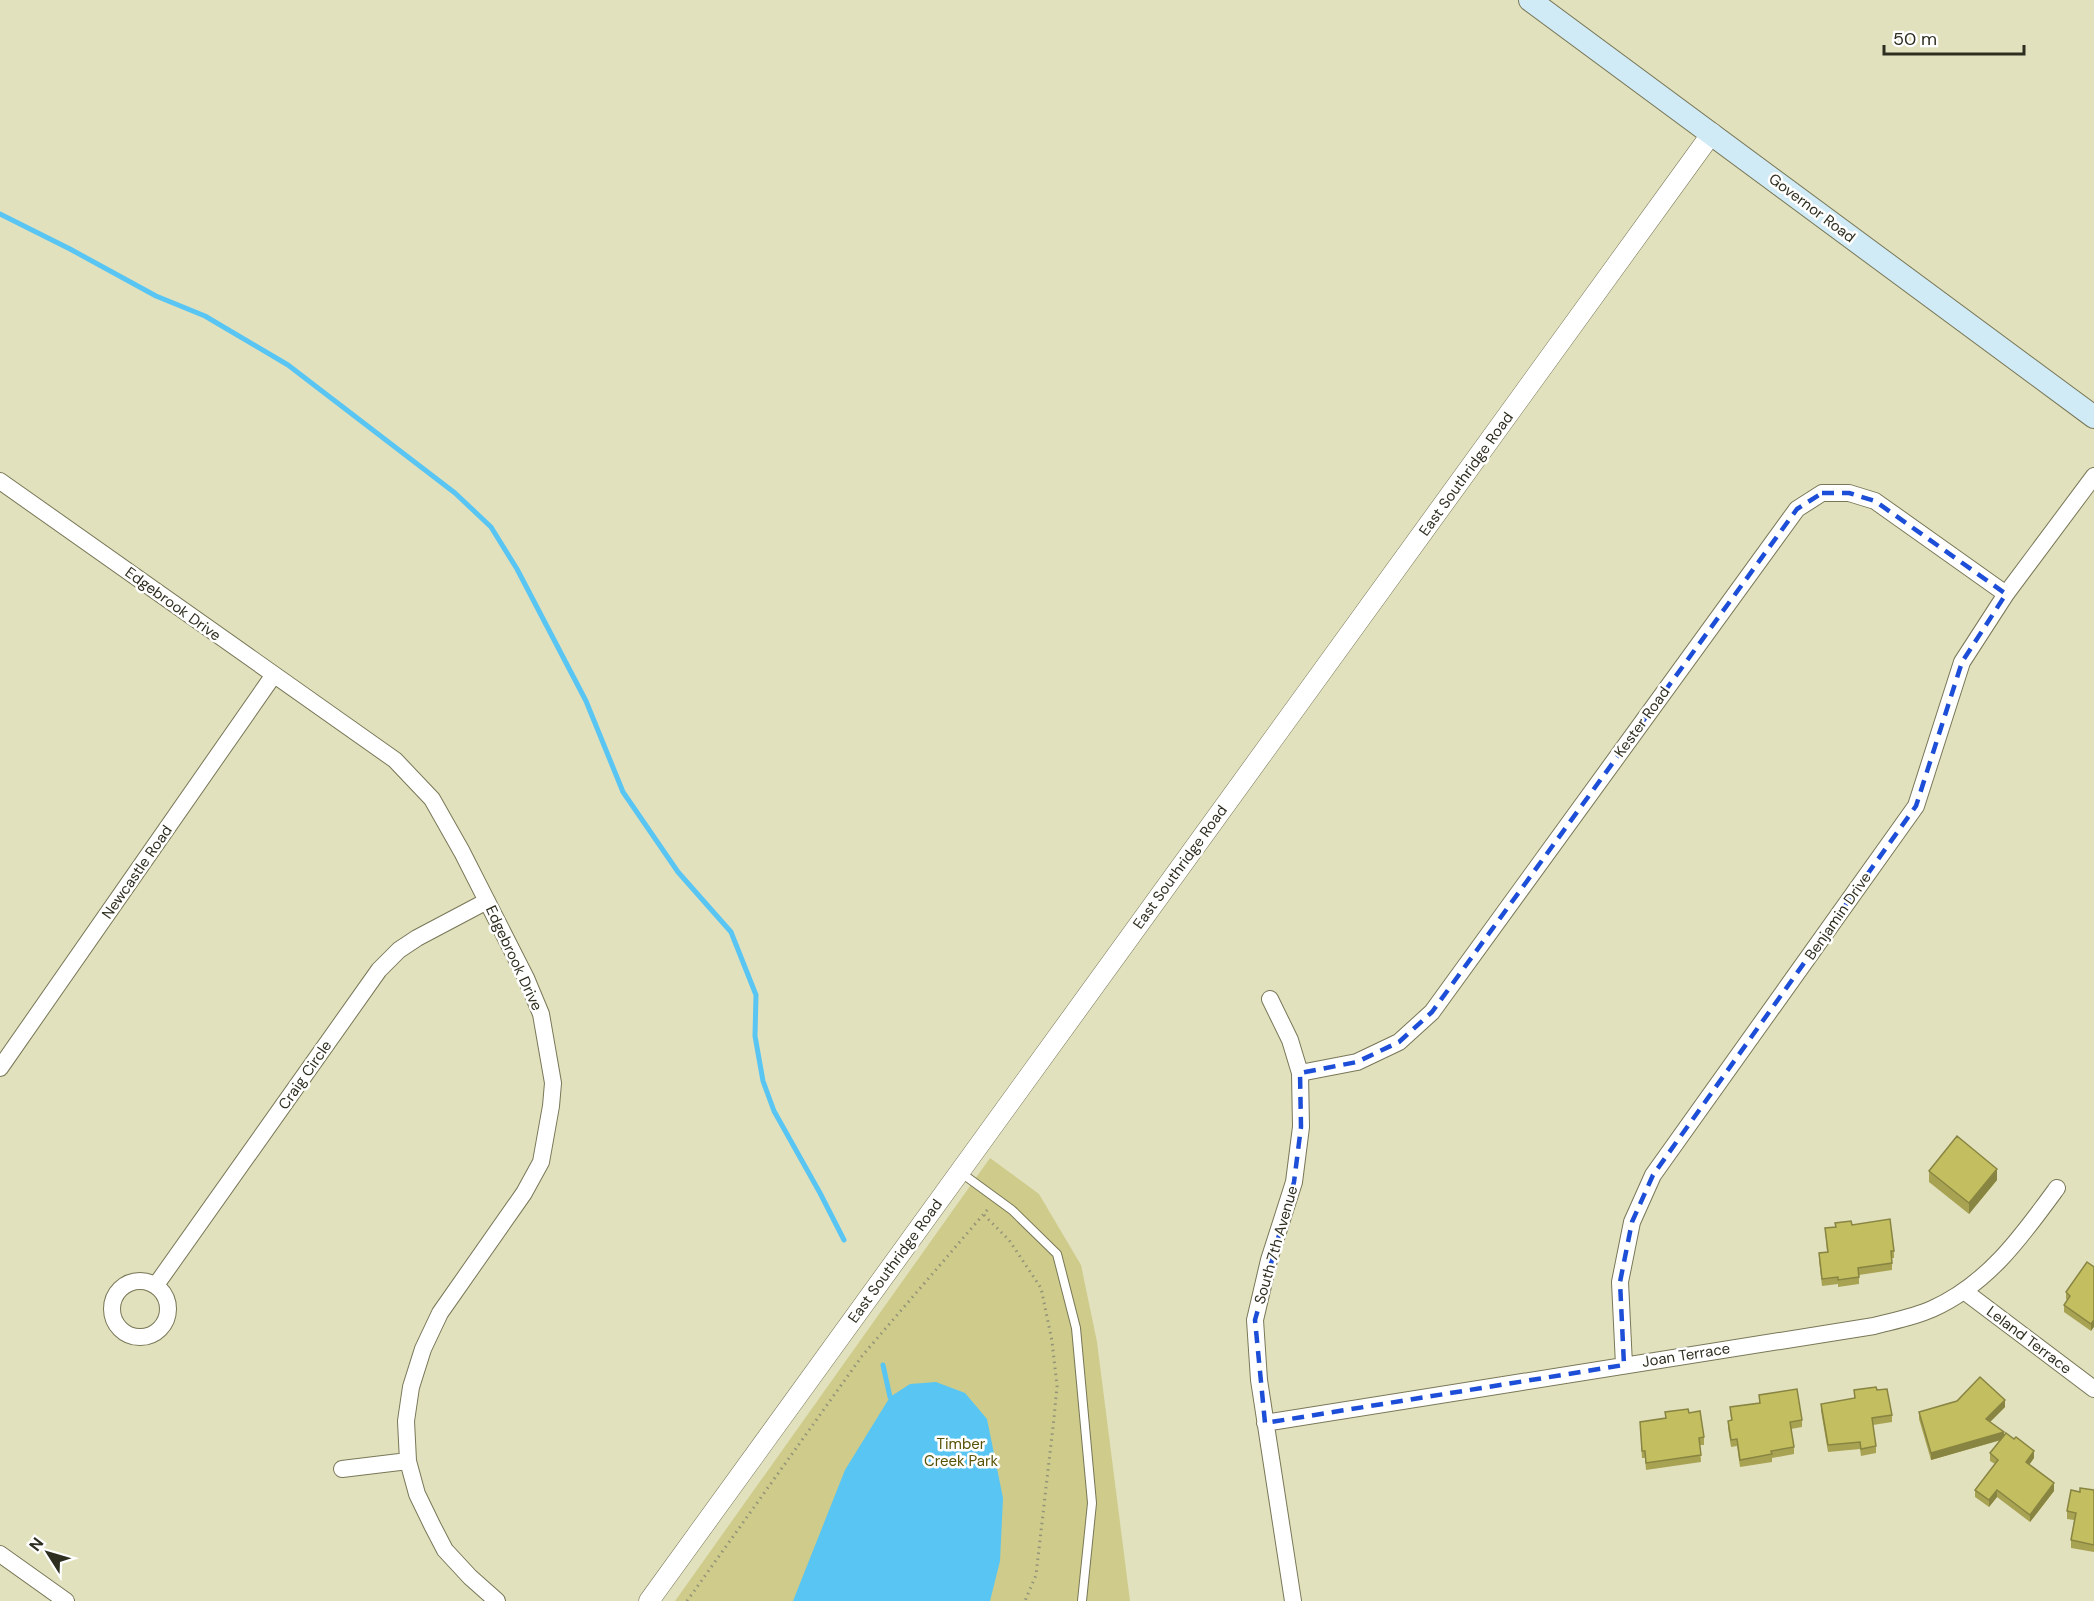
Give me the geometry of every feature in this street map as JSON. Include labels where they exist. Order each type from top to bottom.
[{"type":"main road","name":"Governor Road","points":[[1530,0],[2094,417]]},
{"type":"street","name":"East Southridge Road","points":[[649,1601],[1712,134]]},
{"type":"street","name":"Benjamin Drive","points":[[1624,1365],[1620,1282],[1632,1222],[1653,1174],[1916,806],[1962,662],[2006,594],[2094,476]]},
{"type":"street","name":"Edgebrook Drive","points":[[0,481],[395,760],[432,800],[462,852],[526,978],[541,1014],[553,1083],[541,1161],[524,1193],[440,1313],[423,1349],[411,1387],[406,1421],[408,1461],[417,1494],[445,1550],[497,1601]]},
{"type":"street","name":"Kester Road","points":[[1300,1073],[1357,1062],[1399,1042],[1432,1012],[1797,509],[1822,493],[1850,492],[1875,501],[2006,594]]},
{"type":"street","name":"Newcastle Road","points":[[0,1068],[273,676]]},
{"type":"street","name":"Craig Circle","points":[[156,1285],[379,970],[399,950],[417,938],[487,901]]},
{"type":"street","name":"South 7th Avenue","points":[[1270,999],[1290,1040],[1300,1073],[1301,1127],[1294,1182],[1269,1260],[1255,1320],[1258,1380],[1293,1601]]},
{"type":"street","name":"Joan Terrace","points":[[1265,1423],[1874,1326],[1931,1310],[1964,1291],[1993,1268],[2017,1244],[2057,1188]]},
{"type":"street","name":"Leland Terrace","points":[[1964,1291],[2094,1389]]},
{"type":"street","points":[[342,1469],[408,1461]]},
{"type":"street","points":[[0,1554],[66,1601]]},
{"type":"lane","points":[[960,1172],[1012,1210],[1057,1254],[1076,1328],[1092,1503],[1082,1601]]},
{"type":"path","points":[[687,1601],[862,1356],[984,1215],[1010,1240],[1041,1288],[1052,1341],[1057,1386],[1036,1575],[1025,1601]]},
{"type":"highlighted area","points":[[1822,493],[1849,493],[1875,501],[2006,594],[1962,662],[1916,806],[1653,1175],[1632,1222],[1620,1282],[1624,1365],[1265,1423],[1255,1320],[1294,1182],[1301,1127],[1300,1073],[1357,1062],[1399,1042],[1432,1012],[1797,509]]},
{"type":"green space","name":"Timber Creek Park","points":[[990,1158],[1039,1194],[1081,1265],[1097,1342],[1130,1601],[675,1601]]},
{"type":"water","points":[[936,1382],[965,1393],[987,1419],[1003,1498],[1000,1561],[990,1601],[793,1601],[845,1470],[890,1397],[910,1384]]},
{"type":"building","points":[[1957,1136],[1997,1169],[1969,1203],[1929,1171]]},
{"type":"building","points":[[1890,1219],[1894,1251],[1891,1251],[1892,1263],[1858,1268],[1859,1277],[1838,1280],[1838,1277],[1822,1279],[1819,1253],[1828,1252],[1825,1228],[1836,1227],[1835,1223],[1851,1221],[1852,1225]]},
{"type":"building","points":[[2087,1262],[2094,1267],[2094,1320],[2091,1324],[2064,1305],[2070,1296],[2066,1292]]},
{"type":"building","points":[[1980,1377],[2005,1400],[1986,1419],[2004,1432],[1931,1453],[1919,1412],[1957,1401]]},
{"type":"building","points":[[1876,1387],[1877,1390],[1887,1389],[1892,1415],[1872,1418],[1876,1446],[1861,1449],[1860,1442],[1828,1445],[1821,1404],[1855,1398],[1854,1390]]},
{"type":"building","points":[[1797,1389],[1802,1420],[1790,1422],[1794,1447],[1740,1460],[1737,1439],[1731,1440],[1728,1421],[1732,1420],[1730,1407],[1760,1403],[1759,1395]]},
{"type":"building","points":[[1688,1409],[1689,1413],[1700,1411],[1704,1437],[1699,1438],[1701,1455],[1646,1463],[1645,1451],[1642,1451],[1640,1422],[1666,1418],[1665,1412]]},
{"type":"building","points":[[2006,1433],[2014,1439],[2016,1437],[2034,1451],[2026,1462],[2054,1483],[2030,1515],[1997,1490],[1989,1500],[1975,1490],[1998,1460],[1990,1453]]},
{"type":"building","points":[[2080,1488],[2094,1490],[2094,1545],[2071,1540],[2076,1513],[2067,1511],[2071,1490],[2080,1492]]},
{"type":"waterway","points":[[0,214],[156,296],[205,316],[288,365],[455,493],[491,527],[517,569],[586,701],[623,792],[678,872],[731,932],[756,995],[755,1036],[763,1081],[774,1111],[844,1240]]},
{"type":"waterway","points":[[883,1365],[890,1397]]}]
